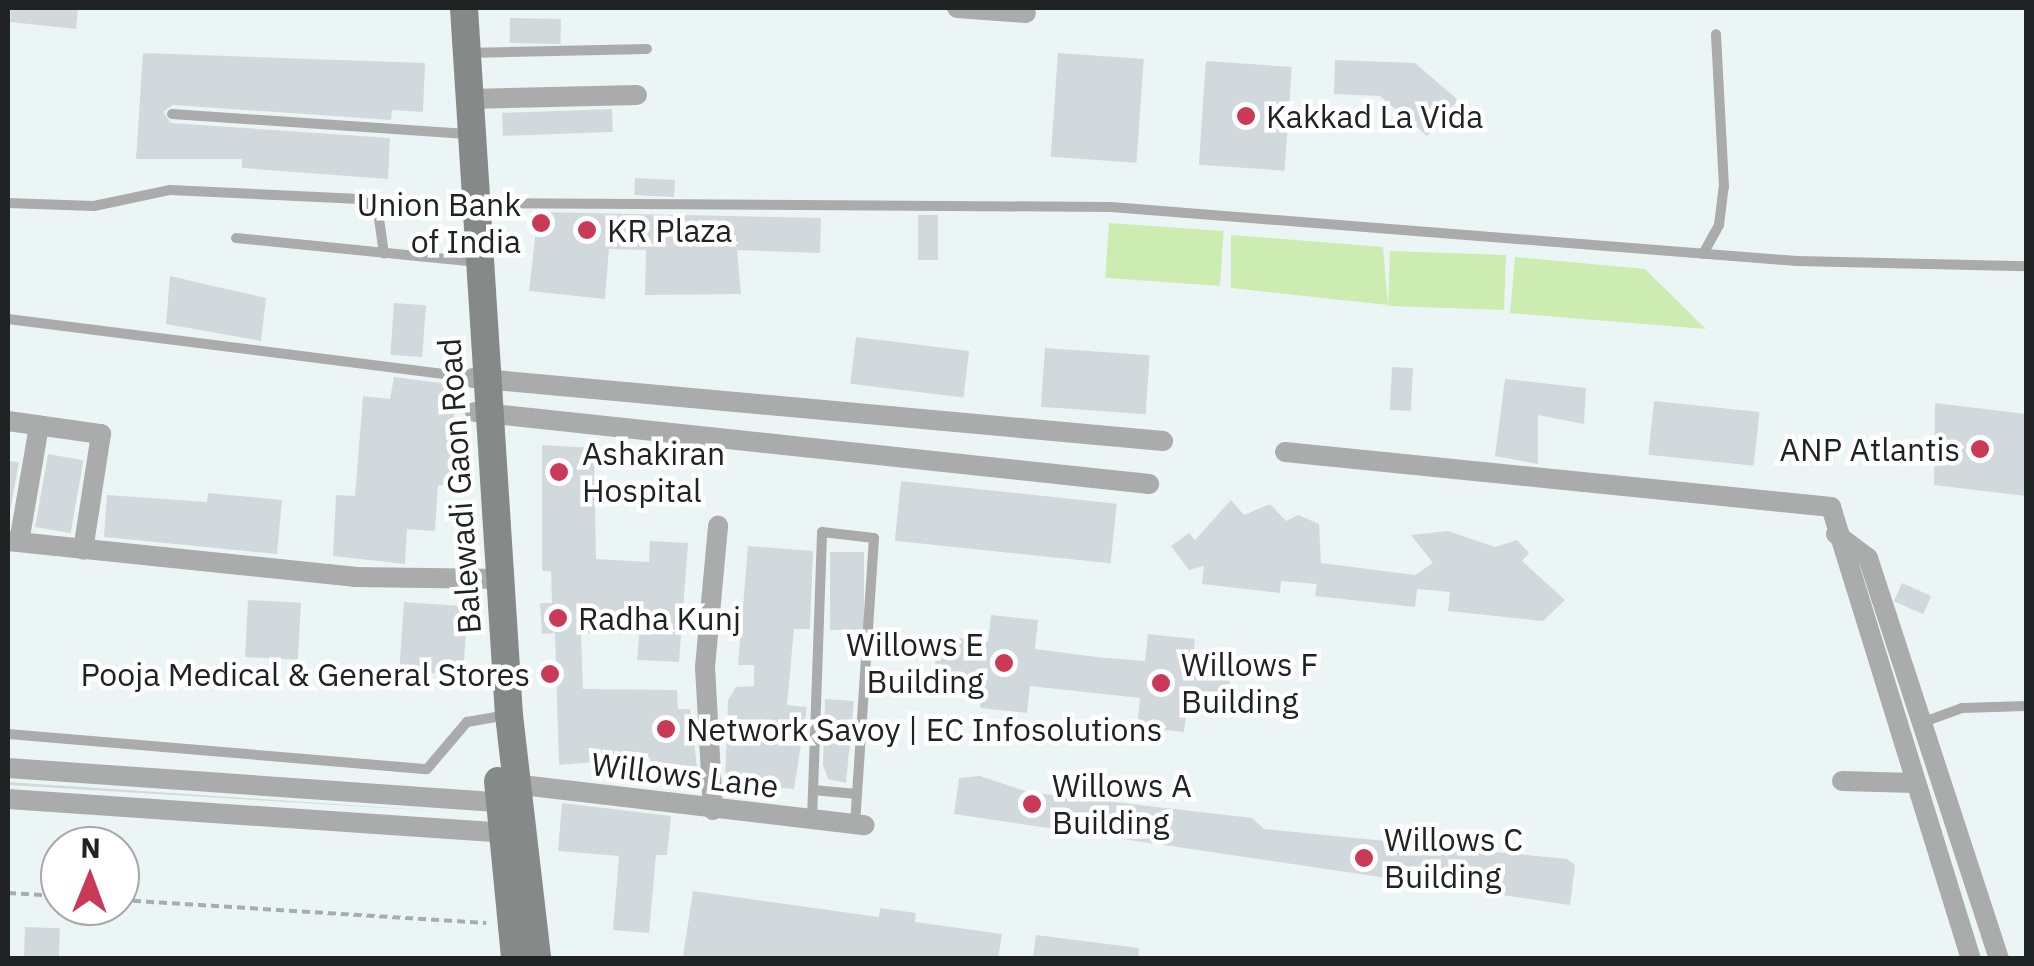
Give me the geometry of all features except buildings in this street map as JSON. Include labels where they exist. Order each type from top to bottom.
[{"type":"main road","name":"Balewadi Gaon Road","points":[[454,8],[471,203],[468,261],[480,379]]},
{"type":"main road","name":"Balewadi Gaon Road","points":[[464,8],[480,379],[505,789],[538,958]]},
{"type":"main road","name":"Balewadi Gaon Road","points":[[505,789],[501,833],[515,958]]},
{"type":"street","points":[[957,8],[1026,12]]},
{"type":"street","points":[[470,99],[637,95]]},
{"type":"street","points":[[480,379],[1163,441]]},
{"type":"street","points":[[482,412],[1149,484]]},
{"type":"street","points":[[8,421],[101,434],[83,550]]},
{"type":"street","points":[[39,426],[14,541],[83,550],[494,580]]},
{"type":"street","points":[[1286,452],[1804,499],[1831,507],[1836,534],[1971,958]]},
{"type":"street","points":[[713,810],[705,668],[718,526]]},
{"type":"street","points":[[1836,534],[1868,558],[1999,958]]},
{"type":"street","name":"Willows Lane","points":[[8,768],[460,801],[505,789],[860,825]]},
{"type":"street","points":[[1842,781],[1914,783]]},
{"type":"street","points":[[8,799],[501,833]]},
{"type":"street","points":[[458,832],[460,801]]},
{"type":"lane","points":[[1703,254],[1720,225],[1724,187],[1716,34]]},
{"type":"lane","points":[[466,53],[647,49]]},
{"type":"lane","points":[[172,114],[463,134]]},
{"type":"lane","points":[[8,203],[94,206],[170,190],[360,199],[378,211],[384,254]]},
{"type":"lane","points":[[471,203],[1111,206],[1703,254],[2026,266]]},
{"type":"lane","points":[[236,238],[468,261]]},
{"type":"lane","points":[[8,319],[480,379]]},
{"type":"lane","points":[[812,820],[822,532],[874,538],[857,794],[860,825]]},
{"type":"lane","points":[[1921,723],[1962,708],[2026,706]]},
{"type":"lane","points":[[8,734],[427,769],[467,722],[501,717]]},
{"type":"lane","points":[[814,790],[857,794]]},
{"type":"path","points":[[8,893],[40,895]]},
{"type":"path","points":[[140,901],[511,924]]},
{"type":"green space","points":[[1109,223],[1224,231],[1220,286],[1105,278]]},
{"type":"green space","points":[[1231,235],[1383,247],[1388,305],[1231,288]]},
{"type":"green space","points":[[1390,251],[1506,255],[1504,310],[1388,306]]},
{"type":"green space","points":[[1515,257],[1645,269],[1706,329],[1510,313]]},
{"type":"place","name":"Kakkad La Vida","points":[[1246,116]]},
{"type":"place","name":"Union Bank of India","points":[[541,223]]},
{"type":"place","name":"KR Plaza","points":[[587,230]]},
{"type":"place","name":"ANP Atlantis","points":[[1980,449]]},
{"type":"place","name":"Ashakiran Hospital","points":[[559,472]]},
{"type":"place","name":"Radha Kunj","points":[[558,618]]},
{"type":"place","name":"Willows E Building","points":[[1004,663]]},
{"type":"place","name":"Pooja Medical & General Stores","points":[[550,674]]},
{"type":"place","name":"Willows F Building","points":[[1161,683]]},
{"type":"place","name":"Network Savoy | EC Infosolutions","points":[[666,729]]},
{"type":"place","name":"Willows A Building","points":[[1032,804]]},
{"type":"place","name":"Willows C Building","points":[[1364,858]]}]
